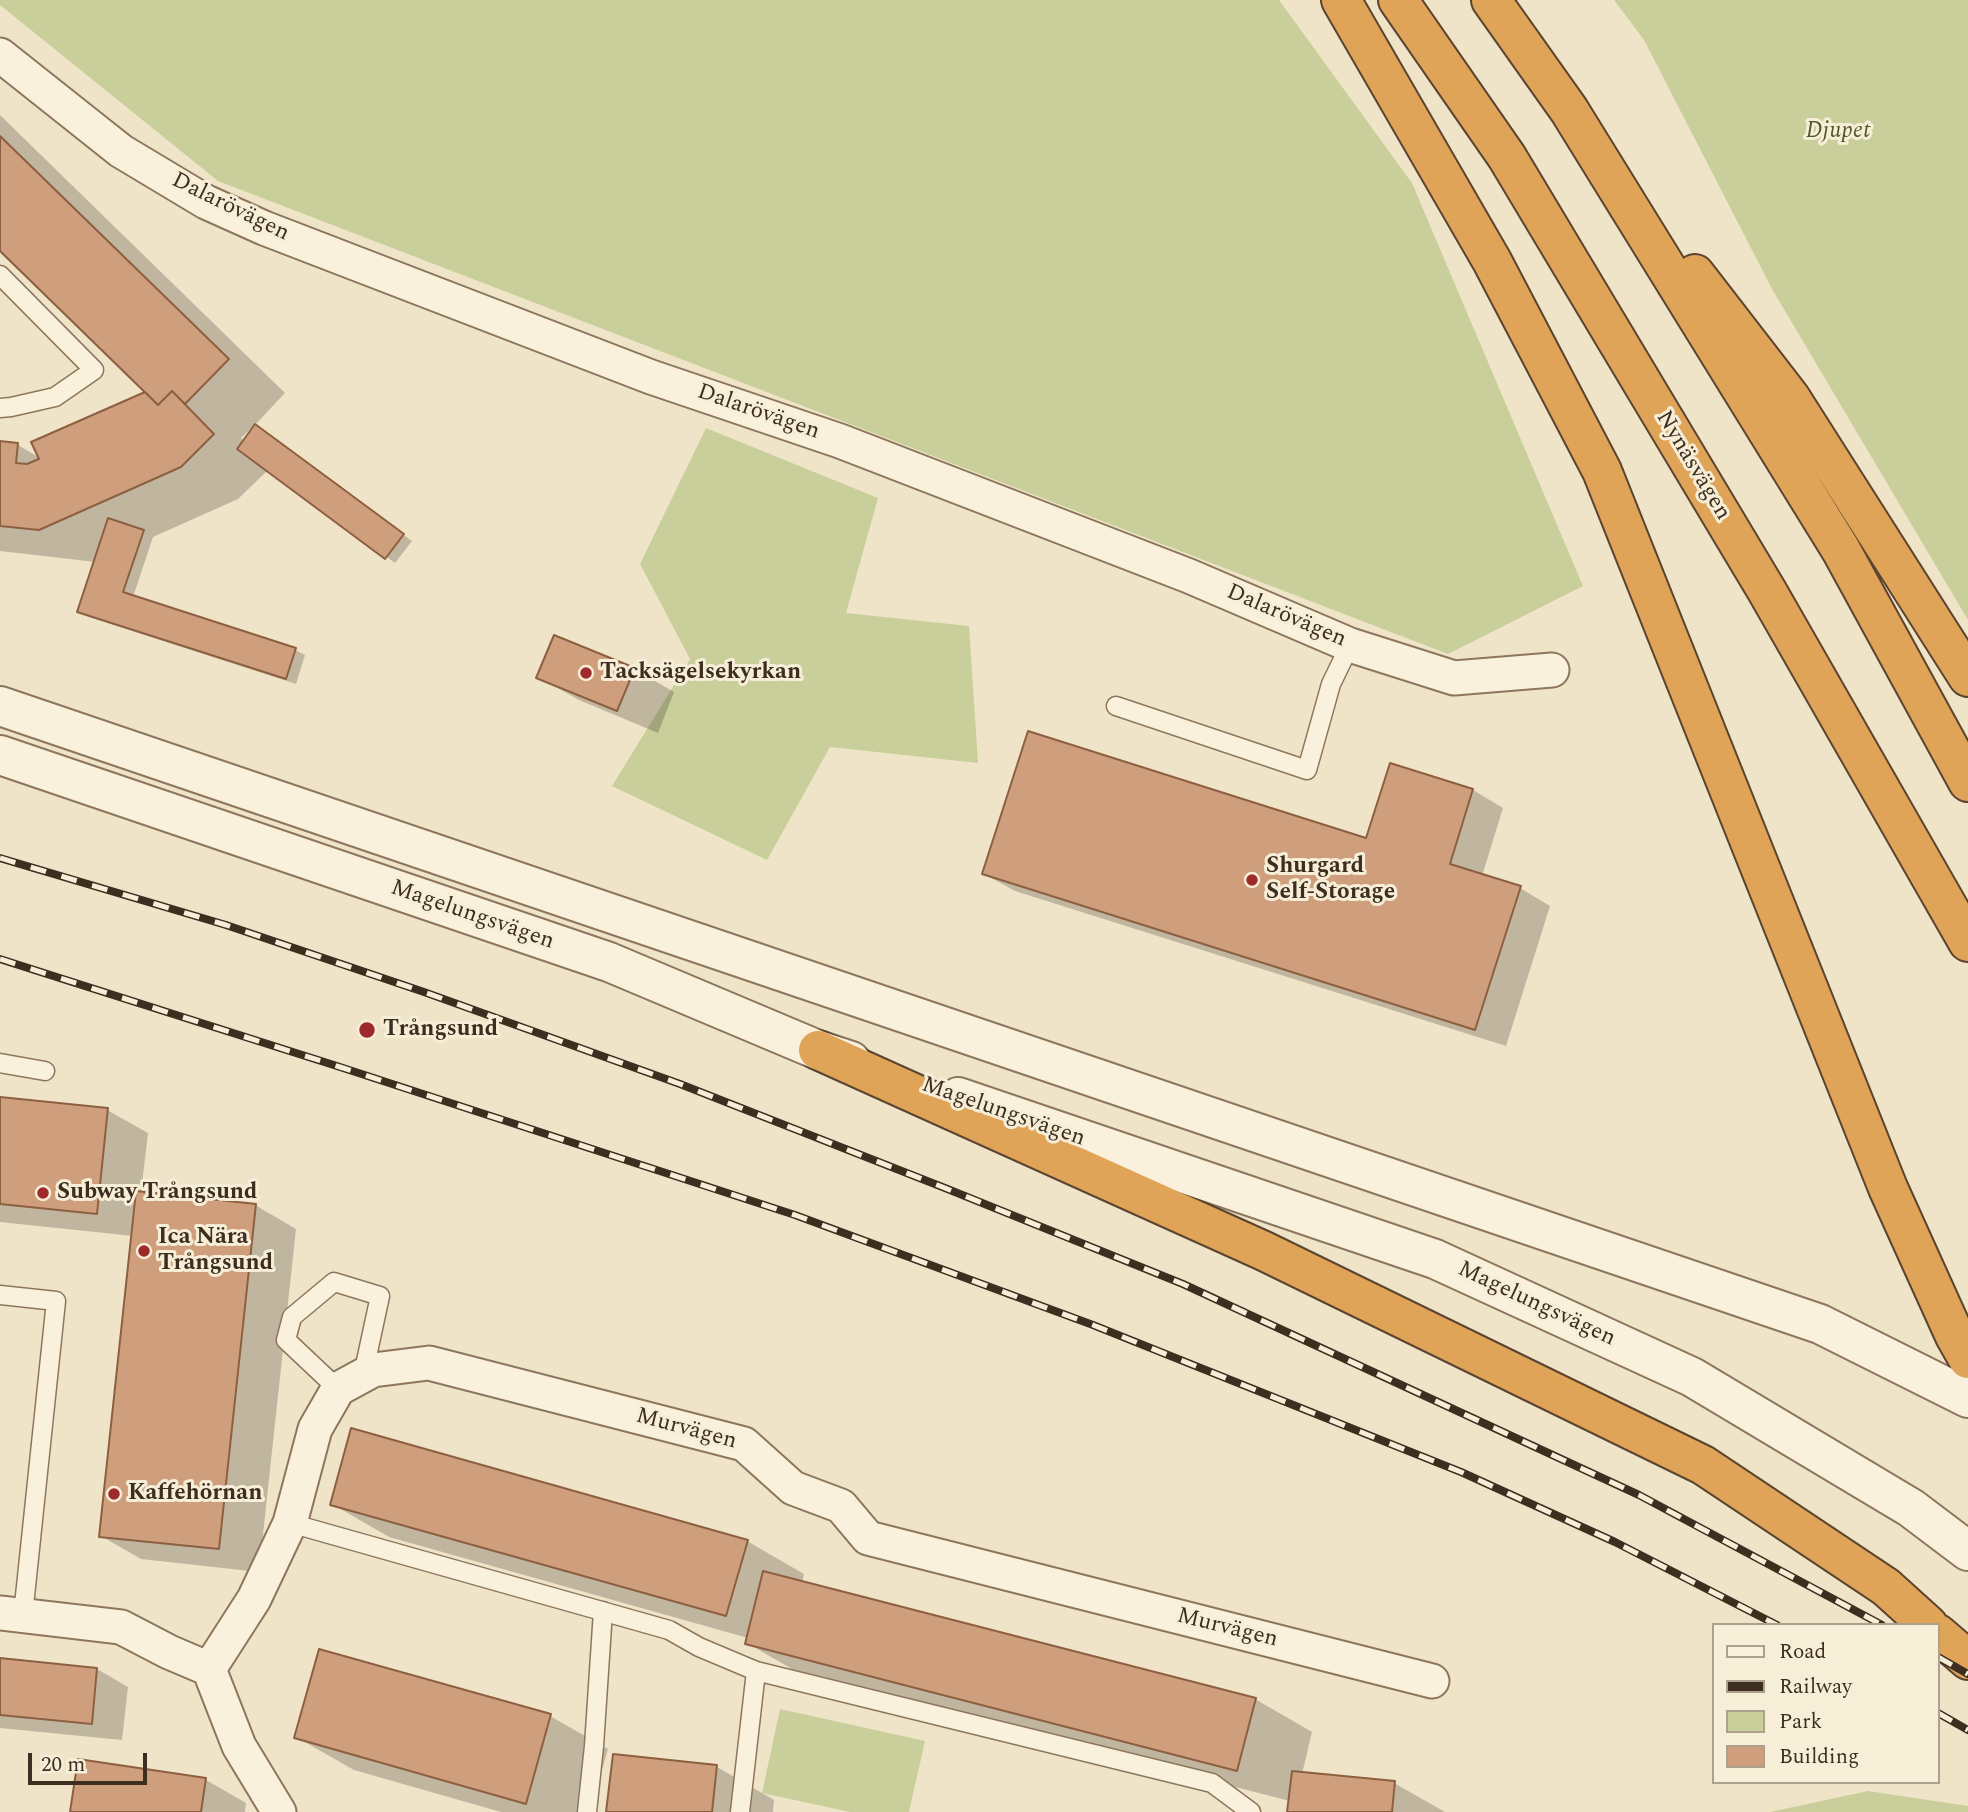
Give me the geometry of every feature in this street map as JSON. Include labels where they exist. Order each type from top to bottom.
[{"type":"highway","points":[[1341,0],[1492,261],[1602,471],[1888,1188],[1968,1359]]},
{"type":"highway","name":"Nynäsvägen","points":[[1398,0],[1507,157],[1767,591],[1968,942]]},
{"type":"highway","points":[[1492,0],[1569,110],[1790,397],[1968,677]]},
{"type":"highway","points":[[1569,110],[1841,550],[1968,782]]},
{"type":"highway","points":[[818,1050],[1264,1251],[1703,1465],[1886,1587],[1926,1623]]},
{"type":"highway","points":[[1940,1636],[1968,1660]]},
{"type":"street","name":"Dalarövägen","points":[[0,55],[121,151],[206,202],[264,228],[651,377],[840,441],[1189,576],[1350,645],[1454,678],[1552,670]]},
{"type":"street","name":"Magelungsvägen","points":[[0,706],[1820,1324],[1968,1398]]},
{"type":"street","name":"Magelungsvägen","points":[[0,755],[608,962],[818,1050],[1435,1259],[1692,1377],[1911,1508],[1968,1551]]},
{"type":"street","name":"Murvägen","points":[[351,1382],[373,1370],[429,1363],[744,1444],[793,1488],[841,1506],[868,1538],[1432,1681]]},
{"type":"street","points":[[209,1669],[254,1599],[290,1523],[315,1429],[351,1382]]},
{"type":"street","points":[[11,1614],[121,1627],[209,1669],[239,1746],[279,1812]]},
{"type":"lane","points":[[0,275],[93,370],[55,397],[0,408]]},
{"type":"lane","points":[[1116,706],[1307,770],[1331,684],[1350,645]]},
{"type":"lane","points":[[0,1063],[45,1071]]},
{"type":"lane","points":[[334,1282],[380,1296],[351,1382],[286,1340],[292,1317],[334,1282]]},
{"type":"lane","points":[[0,1295],[56,1301],[11,1614]]},
{"type":"lane","points":[[290,1523],[669,1630],[699,1647],[756,1671],[1212,1783],[1251,1812]]},
{"type":"lane","points":[[587,1812],[603,1611]]},
{"type":"lane","points":[[740,1812],[756,1671]]},
{"type":"green space","points":[[0,0],[1279,0],[1412,183],[1583,586],[1448,654],[218,181],[0,5]]},
{"type":"green space","name":"Djupet","points":[[1614,0],[1968,0],[1968,620],[1772,289],[1644,40]]},
{"type":"green space","points":[[706,428],[878,498],[846,613],[969,626],[978,763],[830,747],[767,860],[612,786],[690,659],[640,564]]},
{"type":"green space","points":[[780,1709],[925,1741],[909,1812],[850,1812],[762,1793]]},
{"type":"green space","points":[[1868,1791],[1968,1806],[1968,1812],[1770,1812]]},
{"type":"building","points":[[0,136],[229,359],[185,404],[172,391],[158,405],[0,251]]},
{"type":"building","points":[[172,391],[214,434],[181,467],[39,530],[0,526],[0,441],[18,443],[16,463],[27,464],[39,459],[31,442],[145,392],[158,405]]},
{"type":"building","points":[[255,424],[404,534],[385,559],[237,449]]},
{"type":"building","points":[[108,518],[144,530],[123,592],[296,648],[286,679],[77,612]]},
{"type":"building","name":"Tacksägelsekyrkan","points":[[554,635],[635,668],[617,711],[536,678]]},
{"type":"building","name":"Shurgard Self-Storage","points":[[1028,731],[1366,838],[1390,763],[1473,789],[1450,864],[1521,886],[1475,1030],[982,874]]},
{"type":"building","points":[[0,1097],[108,1108],[97,1214],[0,1204]]},
{"type":"building","points":[[136,1191],[256,1204],[219,1549],[99,1537]]},
{"type":"building","points":[[351,1428],[748,1540],[726,1616],[330,1505]]},
{"type":"building","points":[[763,1571],[1256,1698],[1237,1771],[745,1644]]},
{"type":"building","points":[[319,1649],[551,1714],[526,1804],[294,1738]]},
{"type":"building","points":[[0,1658],[97,1668],[92,1724],[0,1715]]},
{"type":"building","points":[[613,1754],[717,1765],[712,1812],[606,1812]]},
{"type":"building","points":[[78,1759],[206,1778],[201,1812],[70,1812]]},
{"type":"building","points":[[1292,1771],[1395,1781],[1392,1812],[1287,1812]]},
{"type":"railway","points":[[0,858],[226,925],[424,992],[680,1084],[1183,1284],[1639,1495],[1878,1623]]},
{"type":"railway","points":[[0,959],[795,1215],[1093,1325],[1461,1472],[1615,1542],[1773,1623]]},
{"type":"railway","points":[[1940,1658],[1968,1674]]},
{"type":"railway","points":[[1940,1714],[1968,1730]]},
{"type":"place","name":"Tacksägelsekyrkan","points":[[586,673]]},
{"type":"place","name":"Shurgard Self-Storage","points":[[1252,880]]},
{"type":"place","name":"Trångsund","points":[[367,1030]]},
{"type":"place","name":"Subway Trångsund","points":[[43,1193]]},
{"type":"place","name":"Ica Nära Trångsund","points":[[144,1251]]},
{"type":"place","name":"Kaffehörnan","points":[[114,1494]]}]
